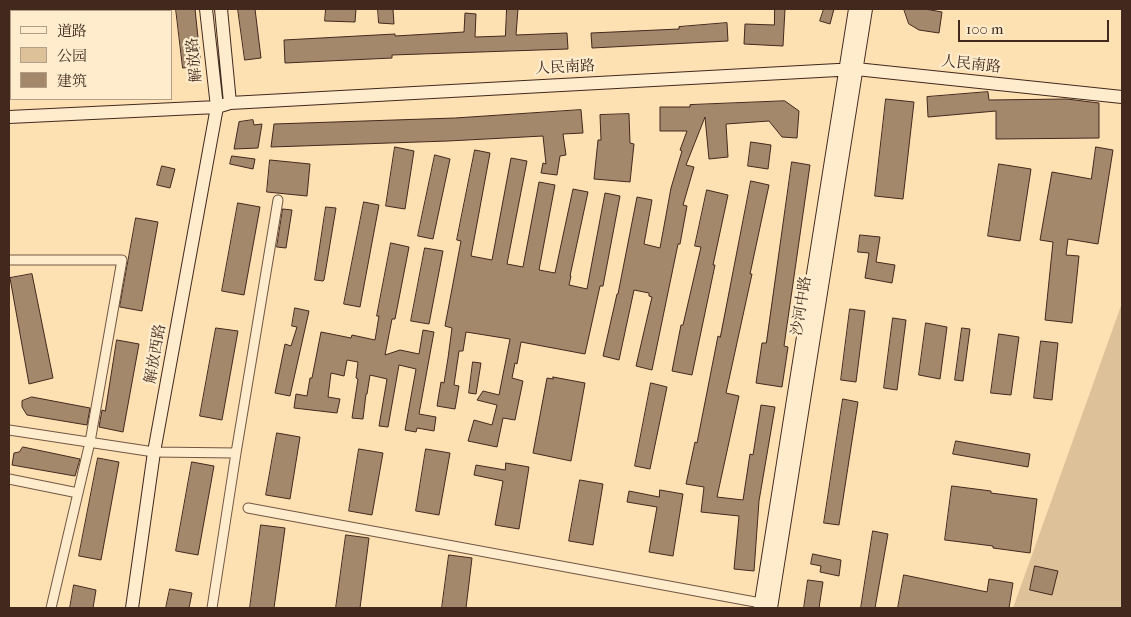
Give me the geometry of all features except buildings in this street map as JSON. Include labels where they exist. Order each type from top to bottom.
[{"type":"main road","name":"解放路","points":[[206,9],[217,107]]},
{"type":"main road","name":"解放路","points":[[221,9],[230,103]]},
{"type":"main road","name":"沙河中路","points":[[851,69],[855,9]]},
{"type":"main road","name":"沙河中路","points":[[766,606],[851,69],[866,9]]},
{"type":"main road","name":"人民南路","points":[[9,117],[217,107],[230,103],[851,69],[1122,97]]},
{"type":"main road","name":"解放西路","points":[[132,608],[154,452],[217,107]]},
{"type":"street","points":[[212,608],[278,200]]},
{"type":"street","points":[[9,260],[122,260],[90,442],[51,608]]},
{"type":"street","points":[[9,430],[154,452],[236,452]]},
{"type":"street","points":[[9,479],[78,493]]},
{"type":"street","points":[[248,508],[766,606]]},
{"type":"green space","points":[[1122,303],[1122,608],[1013,608]]}]
